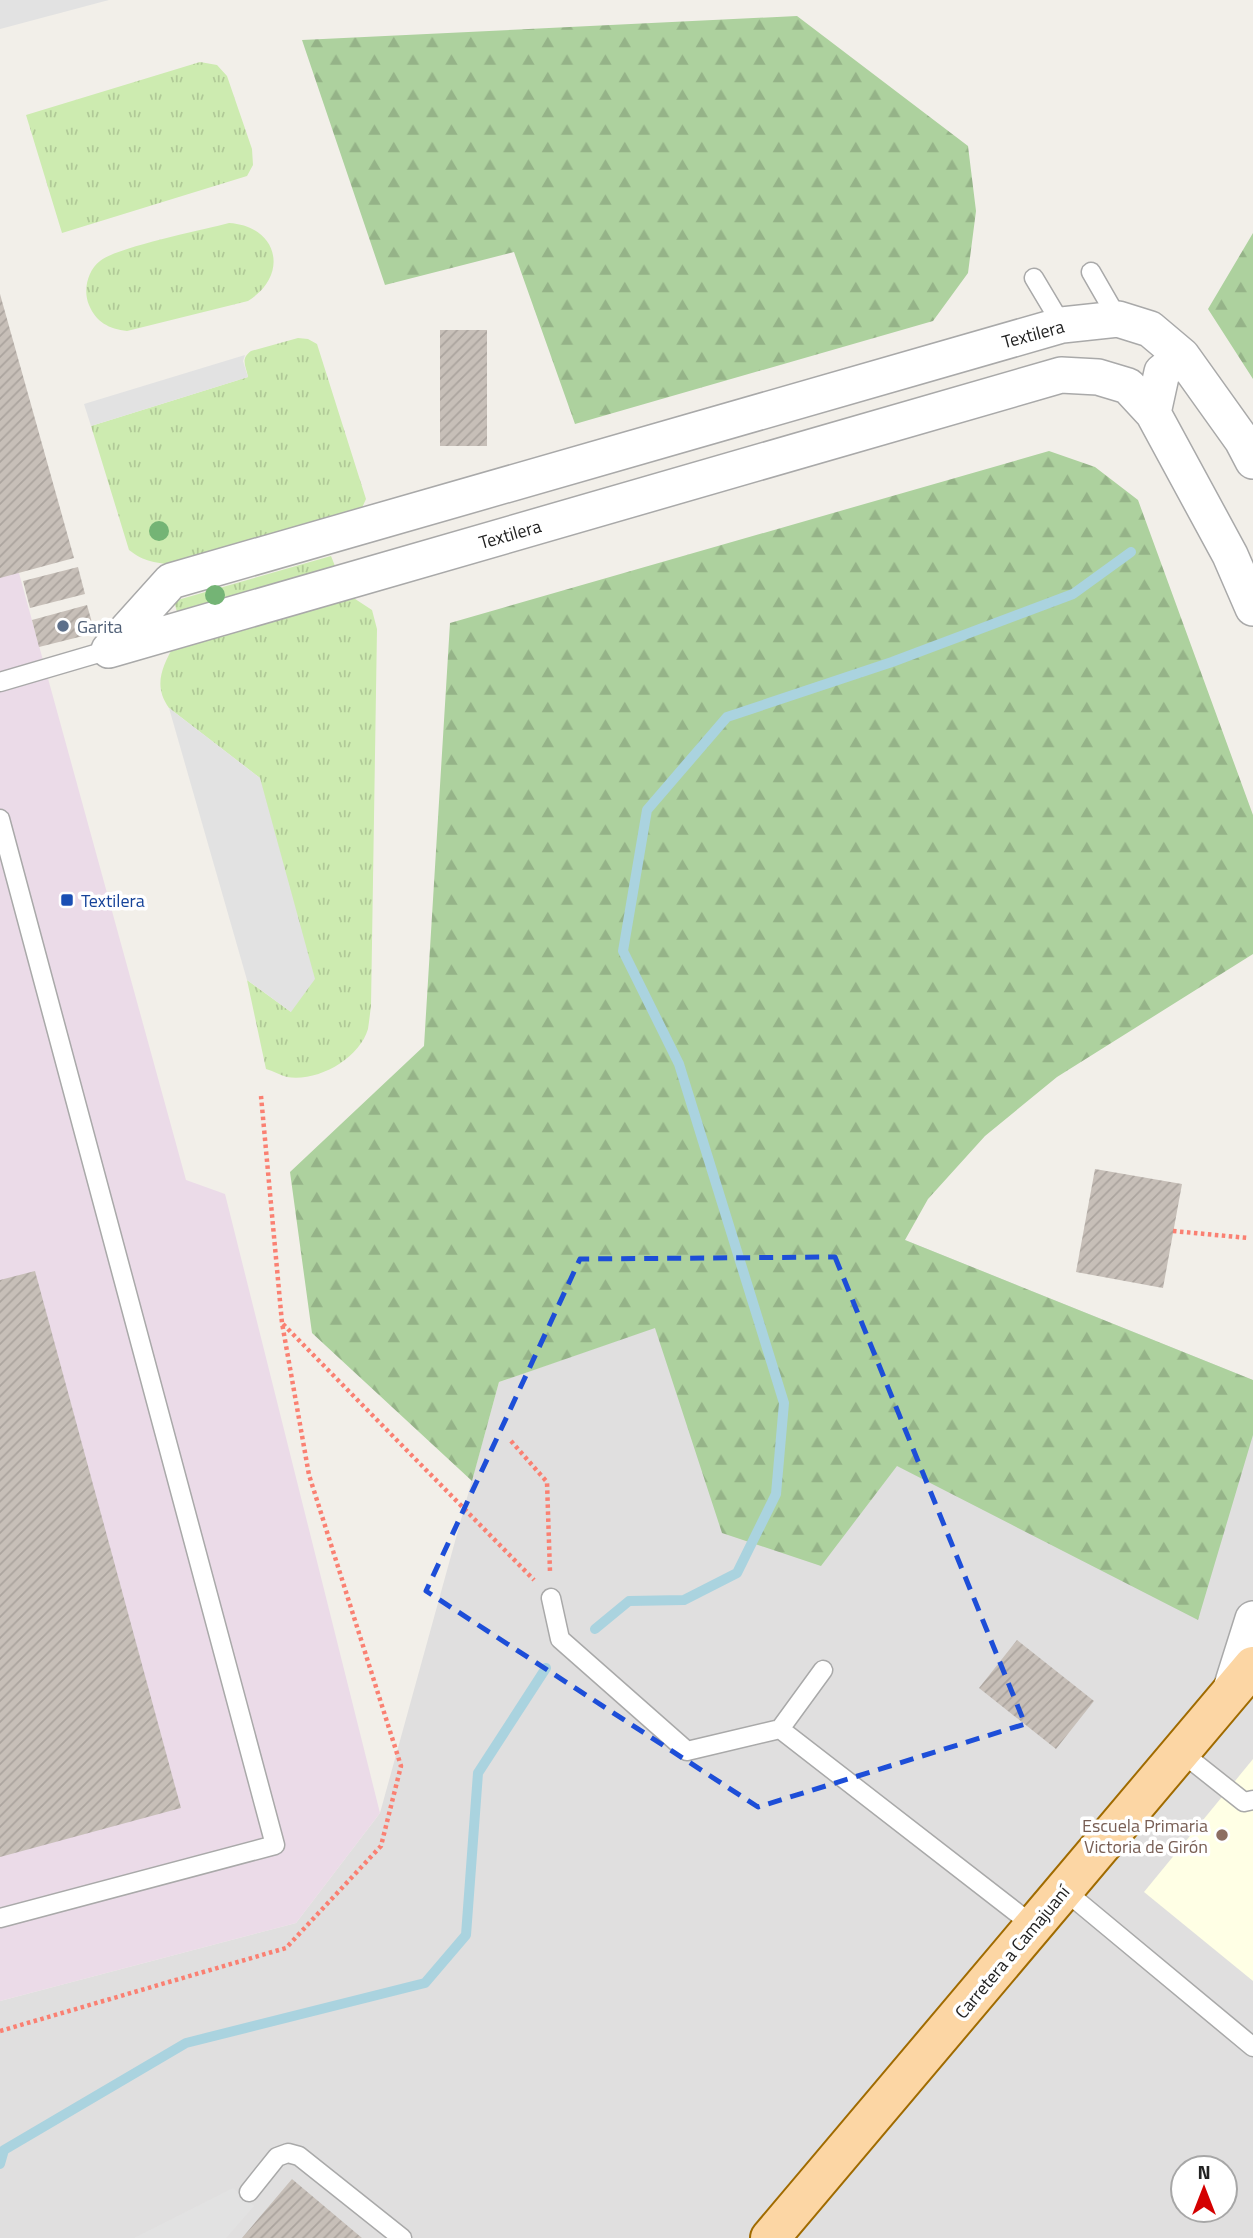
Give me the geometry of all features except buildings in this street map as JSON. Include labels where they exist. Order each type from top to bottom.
[{"type":"main road","name":"Carretera a Camajuaní","points":[[770,2238],[1253,1666]]},
{"type":"street","name":"Textilera","points":[[109,650],[171,582],[1062,325],[1118,319],[1150,329],[1182,356],[1242,440],[1253,461]]},
{"type":"street","points":[[1061,375],[1071,353],[1062,325]]},
{"type":"street","points":[[1153,413],[1162,372],[1182,356]]},
{"type":"street","name":"Textilera","points":[[109,650],[1061,375],[1098,377],[1128,386],[1153,413],[1230,555],[1253,608]]},
{"type":"street","points":[[1229,1695],[1253,1619]]},
{"type":"lane","points":[[1091,272],[1118,319]]},
{"type":"lane","points":[[1034,278],[1062,325]]},
{"type":"lane","points":[[0,682],[109,650]]},
{"type":"lane","points":[[0,819],[275,1845],[0,1918]]},
{"type":"lane","points":[[551,1598],[560,1639],[687,1751],[780,1729],[823,1670]]},
{"type":"lane","points":[[780,1729],[1034,1926]]},
{"type":"lane","points":[[1181,1752],[1244,1802],[1253,1800]]},
{"type":"lane","points":[[1064,1891],[1253,2047]]},
{"type":"lane","points":[[249,2192],[277,2157],[288,2152],[299,2156],[402,2238]]},
{"type":"path","points":[[0,2031],[286,1948],[381,1846],[401,1766],[309,1475],[282,1323],[261,1096]]},
{"type":"path","points":[[1173,1231],[1248,1238]]},
{"type":"path","points":[[282,1323],[551,1598]]},
{"type":"path","points":[[510,1441],[547,1482],[551,1598]]},
{"type":"highlighted area","points":[[835,1257],[1025,1724],[758,1807],[426,1591],[580,1259]]},
{"type":"shaded area","points":[[0,0],[109,0],[0,29]]},
{"type":"shaded area","points":[[245,355],[243,361],[248,377],[91,426],[84,404]]},
{"type":"shaded area","points":[[0,504],[186,1180],[225,1194],[380,1813],[296,1923],[0,2001]]},
{"type":"shaded area","points":[[169,708],[260,778],[315,979],[291,1012],[247,980]]},
{"type":"shaded area","points":[[905,1240],[1253,1380],[1253,2238],[0,2238],[0,2001],[296,1923],[380,1813],[499,1382]]},
{"type":"shaded area","name":"Escuela Primaria Victoria de Girón","points":[[1253,1759],[1253,1981],[1144,1892]]},
{"type":"shaded area","points":[[233,2188],[254,2206],[226,2238],[134,2238]]},
{"type":"green space","points":[[797,16],[968,146],[976,211],[968,273],[933,321],[575,424],[514,252],[385,285],[302,40]]},
{"type":"green space","points":[[200,62],[217,65],[227,76],[252,149],[253,165],[247,176],[62,233],[26,115]]},
{"type":"green space","points":[[229,223],[246,226],[259,233],[268,242],[273,253],[270,278],[248,301],[127,331],[104,324],[95,316],[87,300],[87,282],[100,261],[124,250]]},
{"type":"green space","points":[[1253,233],[1253,379],[1208,309]]},
{"type":"green space","points":[[298,338],[317,344],[366,499],[361,510],[176,565],[157,563],[129,550],[91,426],[248,377],[245,360],[251,351]]},
{"type":"green space","points":[[1049,451],[1095,467],[1138,500],[1253,815],[1253,954],[1057,1077],[985,1136],[928,1199],[905,1240],[1253,1380],[1253,1435],[1198,1620],[897,1466],[821,1566],[722,1533],[655,1328],[499,1382],[472,1481],[312,1333],[290,1172],[424,1046],[450,623]]},
{"type":"green space","points":[[331,556],[335,566],[177,612],[174,601]]},
{"type":"green space","points":[[349,595],[372,610],[377,629],[371,1006],[368,1029],[356,1050],[347,1059],[311,1076],[287,1077],[266,1069],[247,980],[291,1012],[260,778],[169,708],[161,692],[161,676],[174,645]]},
{"type":"waterway","points":[[595,1629],[629,1601],[684,1600],[737,1573],[776,1494],[784,1403],[679,1064],[623,951],[647,810],[727,717],[892,662],[1073,594],[1131,552]]},
{"type":"waterway","points":[[0,2164],[4,2150],[186,2043],[425,1983],[466,1935],[478,1773],[546,1668]]},
{"type":"place","name":"Garita","points":[[63,626]]},
{"type":"place","name":"Textilera","points":[[67,900]]},
{"type":"place","name":"Escuela Primaria Victoria de Girón","points":[[1222,1835]]}]
